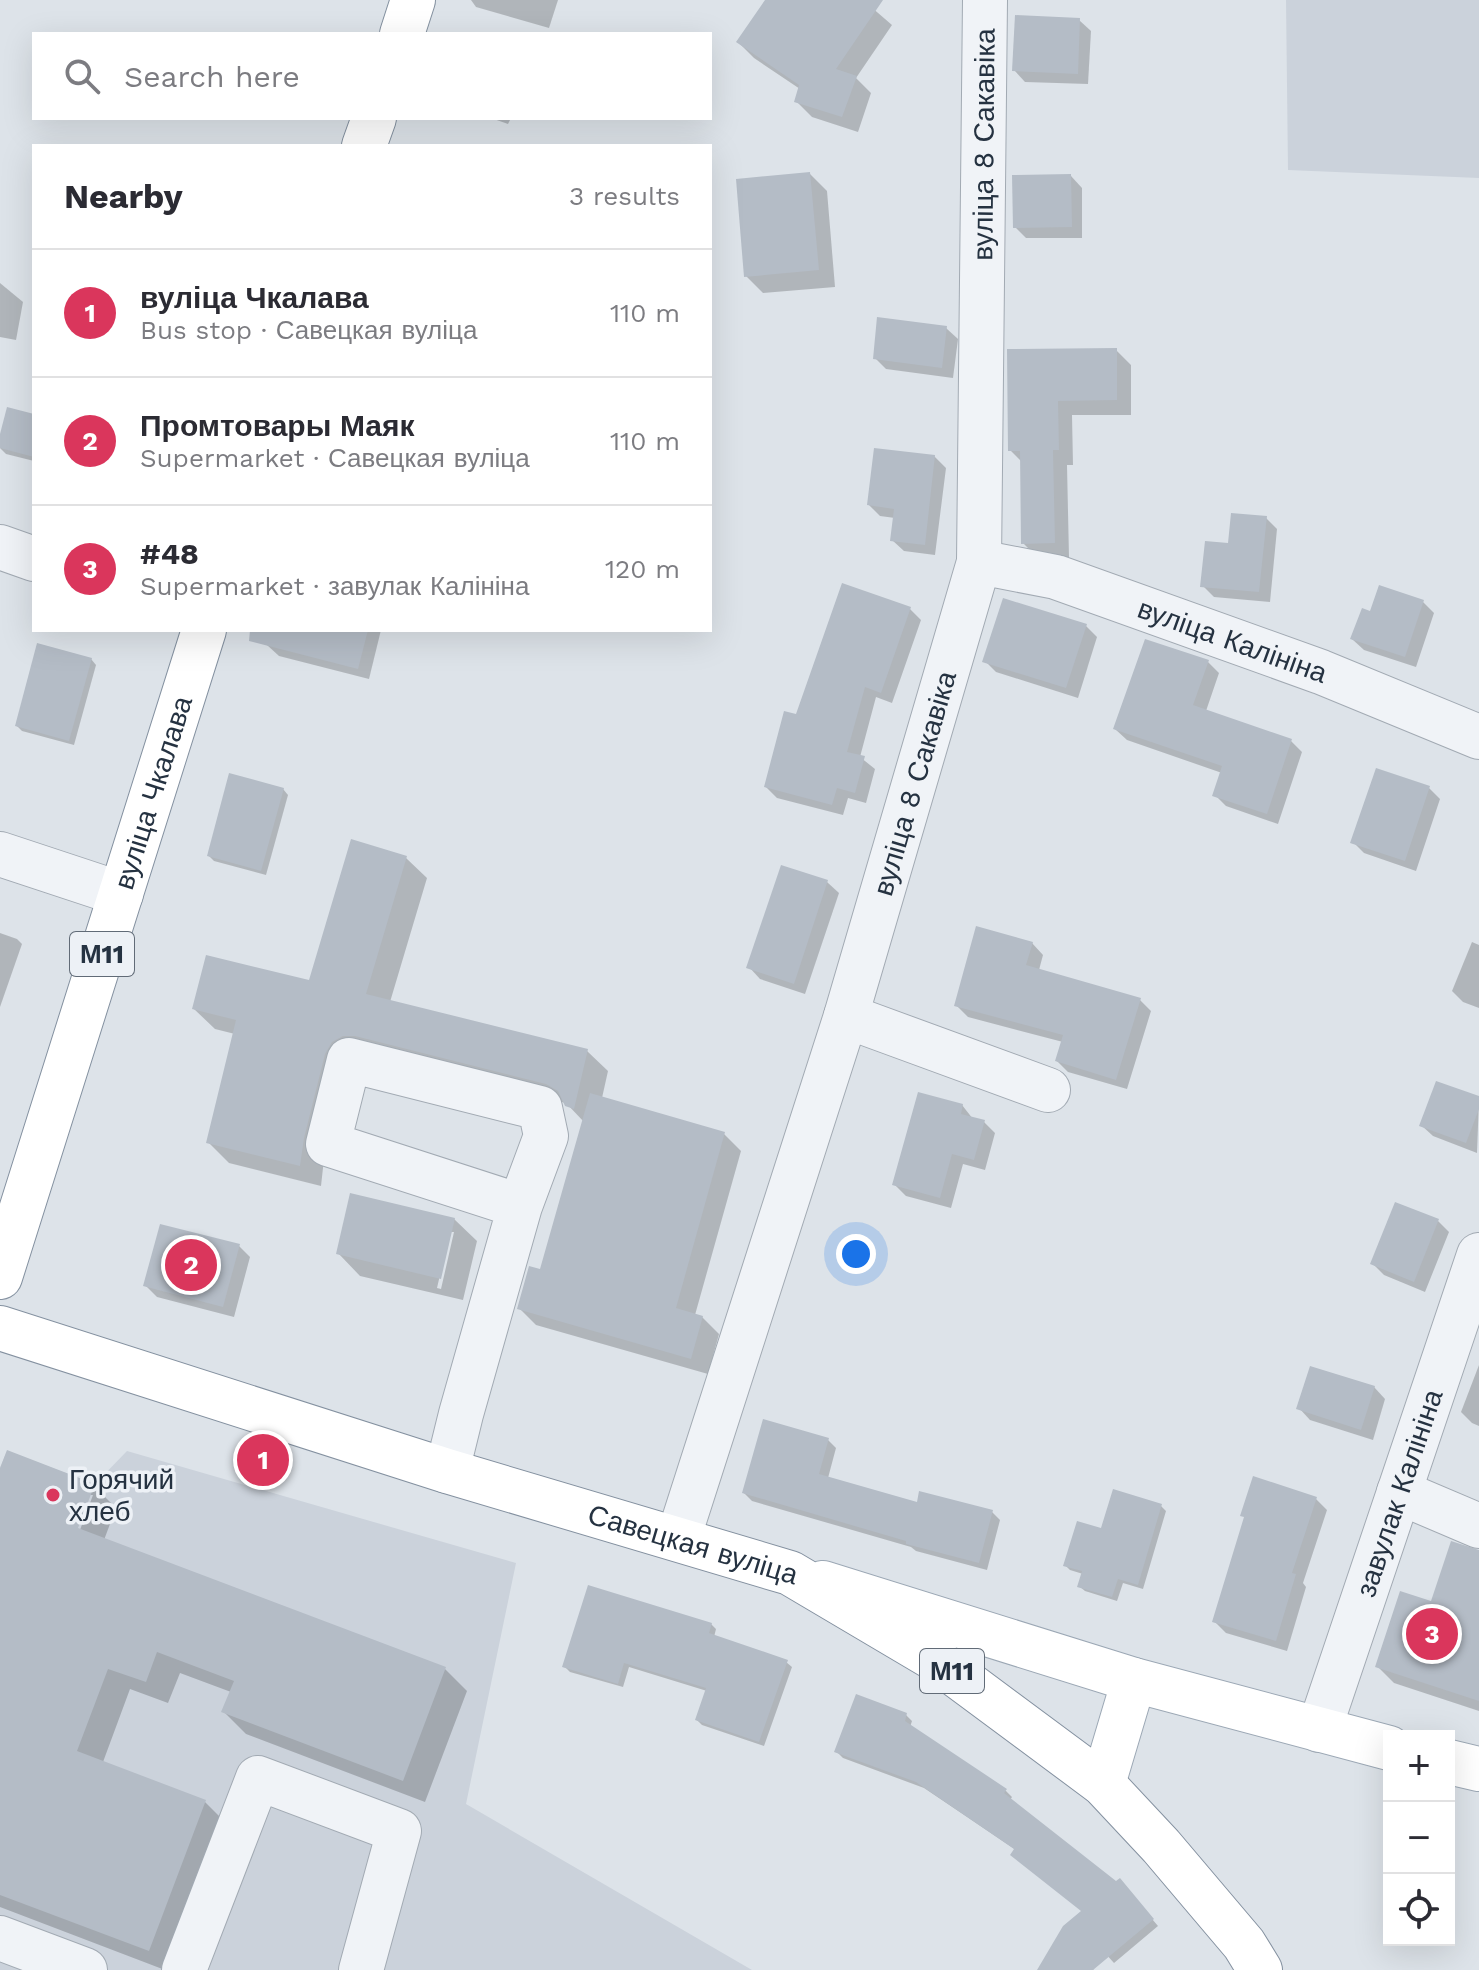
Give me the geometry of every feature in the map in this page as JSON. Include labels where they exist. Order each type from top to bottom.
[{"type":"main road","points":[[403,32],[413,0]]},
{"type":"main road","points":[[365,144],[373,120]]},
{"type":"main road","name":"вуліца Чкалава","points":[[0,1277],[203,632]]},
{"type":"main road","name":"Савецкая вуліца","points":[[0,1328],[447,1471],[1134,1680],[1383,1746]]},
{"type":"main road","name":"М11","points":[[790,1573],[932,1657],[1103,1784],[1161,1846],[1244,1944],[1260,1970]]},
{"type":"main road","points":[[1103,1784],[1134,1680]]},
{"type":"main road","points":[[1455,1763],[1479,1769]]},
{"type":"street","name":"вуліца 8 Сакавіка","points":[[678,1539],[846,1016],[979,562],[979,4]]},
{"type":"street","points":[[0,547],[32,558]]},
{"type":"street","name":"вуліца Калініна","points":[[979,562],[1056,577],[1321,672],[1479,737]]},
{"type":"street","points":[[0,854],[121,894]]},
{"type":"street","points":[[846,1016],[1048,1090]]},
{"type":"street","points":[[447,1471],[520,1206],[546,1136],[540,1108],[349,1060],[328,1144],[520,1206]]},
{"type":"street","name":"завулак Калініна","points":[[1319,1730],[1479,1255]]},
{"type":"street","points":[[1399,1492],[1479,1526]]},
{"type":"street","points":[[184,1970],[258,1778],[399,1831],[361,1970]]},
{"type":"street","points":[[0,1938],[85,1970]]},
{"type":"shaded area","points":[[1286,0],[1479,0],[1479,178],[1288,170]]},
{"type":"shaded area","points":[[7,1451],[95,1484],[127,1451],[516,1563],[466,1804],[752,1970],[0,1970],[0,1468]]},
{"type":"building","points":[[765,0],[883,0],[836,69],[857,76],[842,117],[794,102],[799,85],[736,42]]},
{"type":"building","points":[[1015,15],[1080,18],[1078,74],[1012,71]]},
{"type":"building","points":[[810,172],[819,270],[744,277],[736,179]]},
{"type":"building","points":[[1071,174],[1072,227],[1013,228],[1012,175]]},
{"type":"building","points":[[877,317],[947,326],[942,368],[873,359]]},
{"type":"building","points":[[1117,348],[1117,400],[1058,401],[1059,450],[1053,450],[1055,543],[1021,544],[1020,451],[1008,451],[1007,349]]},
{"type":"building","points":[[7,407],[32,413],[32,456],[0,448]]},
{"type":"building","points":[[874,448],[935,455],[925,545],[890,541],[894,509],[867,505]]},
{"type":"building","points":[[1231,513],[1267,516],[1259,592],[1200,587],[1205,541],[1228,543]]},
{"type":"building","points":[[842,583],[911,607],[881,693],[865,687],[847,752],[865,756],[855,793],[837,788],[832,805],[764,787],[784,711],[796,714]]},
{"type":"building","points":[[1379,585],[1424,600],[1405,657],[1350,639],[1362,608],[1370,611]]},
{"type":"building","points":[[1003,598],[1087,624],[1066,688],[982,662]]},
{"type":"building","points":[[250,632],[367,632],[358,669],[249,641]]},
{"type":"building","points":[[1145,639],[1209,660],[1193,705],[1292,739],[1267,814],[1212,796],[1222,766],[1113,729]]},
{"type":"building","points":[[37,643],[92,658],[69,741],[15,726]]},
{"type":"building","points":[[1376,768],[1430,786],[1405,861],[1350,843]]},
{"type":"building","points":[[229,773],[284,788],[261,871],[207,856]]},
{"type":"building","points":[[351,839],[407,856],[366,994],[588,1049],[574,1109],[565,1106],[558,1091],[546,1084],[355,1036],[343,1036],[332,1042],[325,1054],[300,1166],[206,1143],[236,1020],[192,1009],[206,955],[309,980]]},
{"type":"building","points":[[781,865],[828,880],[794,984],[746,968]]},
{"type":"building","points":[[976,926],[1033,942],[1026,965],[1141,998],[1116,1080],[1055,1061],[1063,1035],[954,1006]]},
{"type":"building","points":[[1436,1081],[1479,1096],[1479,1109],[1466,1143],[1419,1126]]},
{"type":"building","points":[[918,1092],[963,1104],[961,1114],[985,1120],[974,1160],[952,1154],[940,1198],[892,1185]]},
{"type":"building","points":[[590,1093],[725,1132],[676,1308],[703,1316],[691,1359],[517,1309],[529,1266],[540,1269]]},
{"type":"building","points":[[350,1193],[455,1218],[441,1279],[336,1254]]},
{"type":"building","points":[[1395,1202],[1439,1219],[1414,1282],[1370,1264]]},
{"type":"building","points":[[160,1224],[240,1244],[223,1307],[143,1286]]},
{"type":"building","points":[[1310,1366],[1375,1386],[1361,1430],[1296,1409]]},
{"type":"building","points":[[763,1419],[829,1438],[819,1474],[917,1502],[919,1491],[993,1510],[979,1563],[906,1544],[906,1541],[742,1493]]},
{"type":"building","points":[[7,1450],[95,1484],[78,1528],[446,1667],[403,1781],[221,1712],[234,1681],[157,1652],[146,1682],[108,1669],[77,1751],[206,1800],[149,1951],[0,1895],[0,1468]]},
{"type":"building","points":[[1253,1476],[1317,1497],[1292,1573],[1296,1574],[1276,1641],[1212,1622],[1244,1517],[1240,1516]]},
{"type":"building","points":[[1113,1489],[1162,1504],[1138,1585],[1118,1579],[1112,1597],[1077,1587],[1082,1571],[1063,1566],[1077,1521],[1101,1528]]},
{"type":"building","points":[[1451,1541],[1479,1550],[1479,1701],[1375,1667],[1400,1591],[1431,1601]]},
{"type":"building","points":[[588,1585],[712,1623],[709,1633],[788,1660],[759,1742],[695,1720],[706,1688],[624,1663],[618,1684],[562,1667]]},
{"type":"building","points":[[856,1694],[907,1713],[905,1721],[1007,1789],[1004,1793],[1116,1881],[1120,1878],[1154,1919],[1093,1970],[1037,1970],[1063,1926],[1081,1911],[1010,1855],[1014,1849],[916,1782],[834,1752]]},
{"type":"place","name":"Промтовары Маяк","points":[[191,1265]]},
{"type":"place","name":"вуліца Чкалава","points":[[263,1460]]},
{"type":"place","name":"Горячий хлеб","points":[[53,1495]]},
{"type":"place","name":"#48","points":[[1432,1634]]}]
